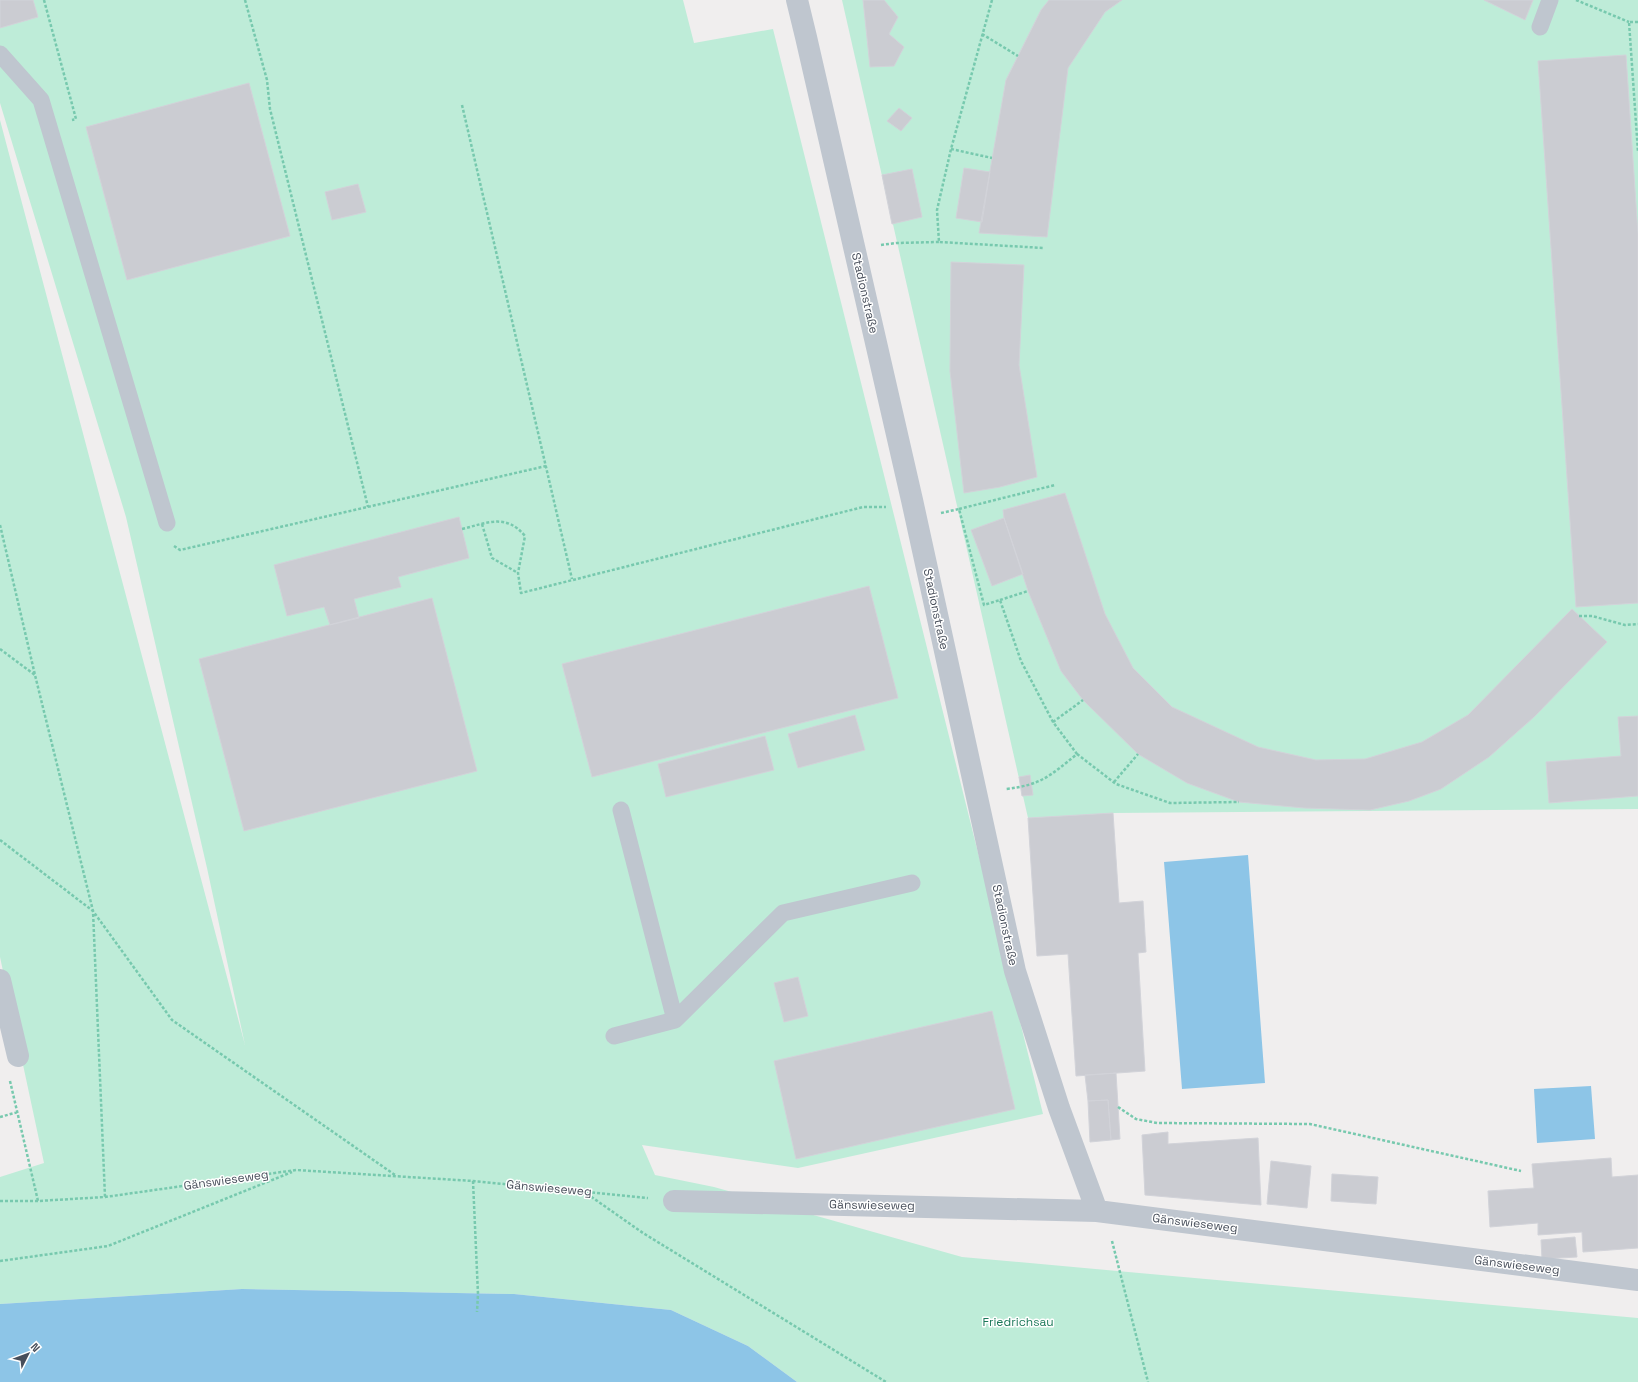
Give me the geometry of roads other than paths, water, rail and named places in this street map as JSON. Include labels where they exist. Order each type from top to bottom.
[{"type":"street","name":"Stadionstraße","points":[[796,0],[806,37],[910,492],[1015,971],[1059,1108],[1098,1210]]},
{"type":"street","points":[[0,980],[3,1007],[18,1056]]},
{"type":"street","name":"Gänswieseweg","points":[[674,1200],[1098,1210],[1638,1280]]},
{"type":"lane","points":[[1540,27],[1550,0]]},
{"type":"lane","points":[[0,54],[40,100],[167,522]]},
{"type":"lane","points":[[621,810],[675,1020]]},
{"type":"lane","points":[[614,1036],[675,1020],[783,913],[912,884]]},
{"type":"water","points":[[1248,855],[1265,1083],[1182,1089],[1164,862]]},
{"type":"water","points":[[1591,1086],[1595,1139],[1537,1143],[1534,1089]]},
{"type":"water","points":[[242,1289],[514,1294],[671,1310],[748,1346],[797,1382],[0,1382],[0,1304]]},
{"type":"park label","name":"Friedrichsau","points":[[1018,1322]]}]
